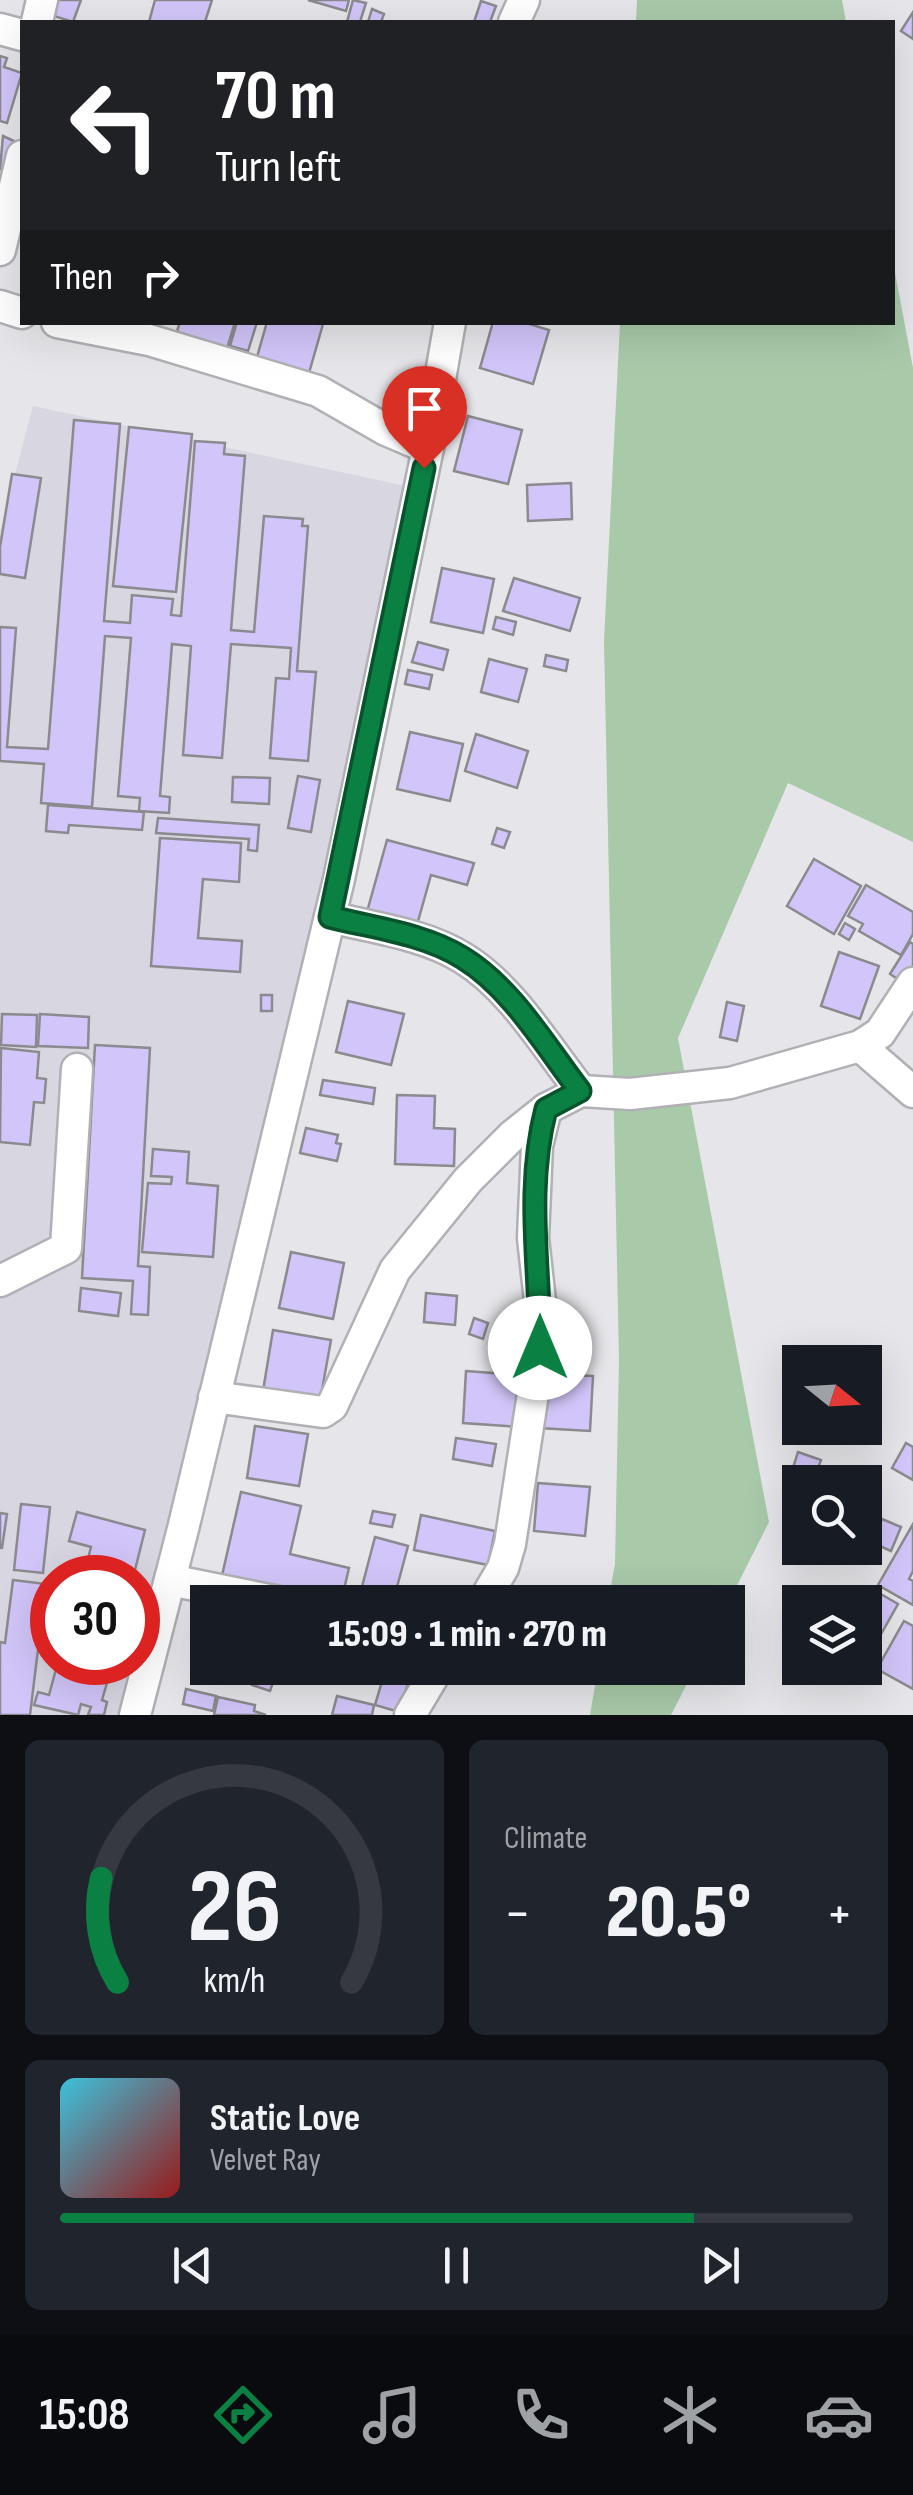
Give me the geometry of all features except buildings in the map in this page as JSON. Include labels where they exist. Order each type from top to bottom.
[{"type":"street","points":[[0,250],[20,165]]},
{"type":"street","points":[[72,325],[148,340],[318,391],[386,430],[428,448]]},
{"type":"street","points":[[135,1715],[330,917],[428,448],[449,325]]},
{"type":"street","points":[[330,917],[424,940],[464,958],[520,1013],[580,1091]]},
{"type":"street","points":[[214,1397],[323,1412],[332,1406],[395,1270],[468,1180],[546,1109],[580,1091],[630,1094],[730,1083],[860,1046],[880,1033],[913,983]]},
{"type":"street","points":[[860,1046],[913,1092]]},
{"type":"street","points":[[0,1281],[66,1248],[77,1069]]},
{"type":"street","points":[[494,1585],[504,1568],[510,1544],[540,1348],[533,1238],[536,1146],[546,1109]]},
{"type":"street","points":[[170,1580],[195,1585]]},
{"type":"street","points":[[410,1715],[428,1685]]},
{"type":"shaded area","points":[[33,406],[420,489],[160,1600],[160,1555],[30,1555],[30,1685],[140,1685],[133,1715],[0,1715],[0,531]]},
{"type":"green space","points":[[637,0],[842,0],[846,20],[636,20]]},
{"type":"green space","points":[[895,273],[913,368],[913,842],[788,783],[678,1038],[769,1522],[737,1585],[611,1585],[615,1564],[619,1360],[604,641],[620,325],[895,325]]},
{"type":"green space","points":[[595,1685],[686,1685],[671,1715],[590,1715]]},
{"type":"route","points":[[424,468],[330,917],[424,940],[464,958],[520,1013],[580,1091],[546,1109],[536,1146],[533,1238],[540,1348]]}]
